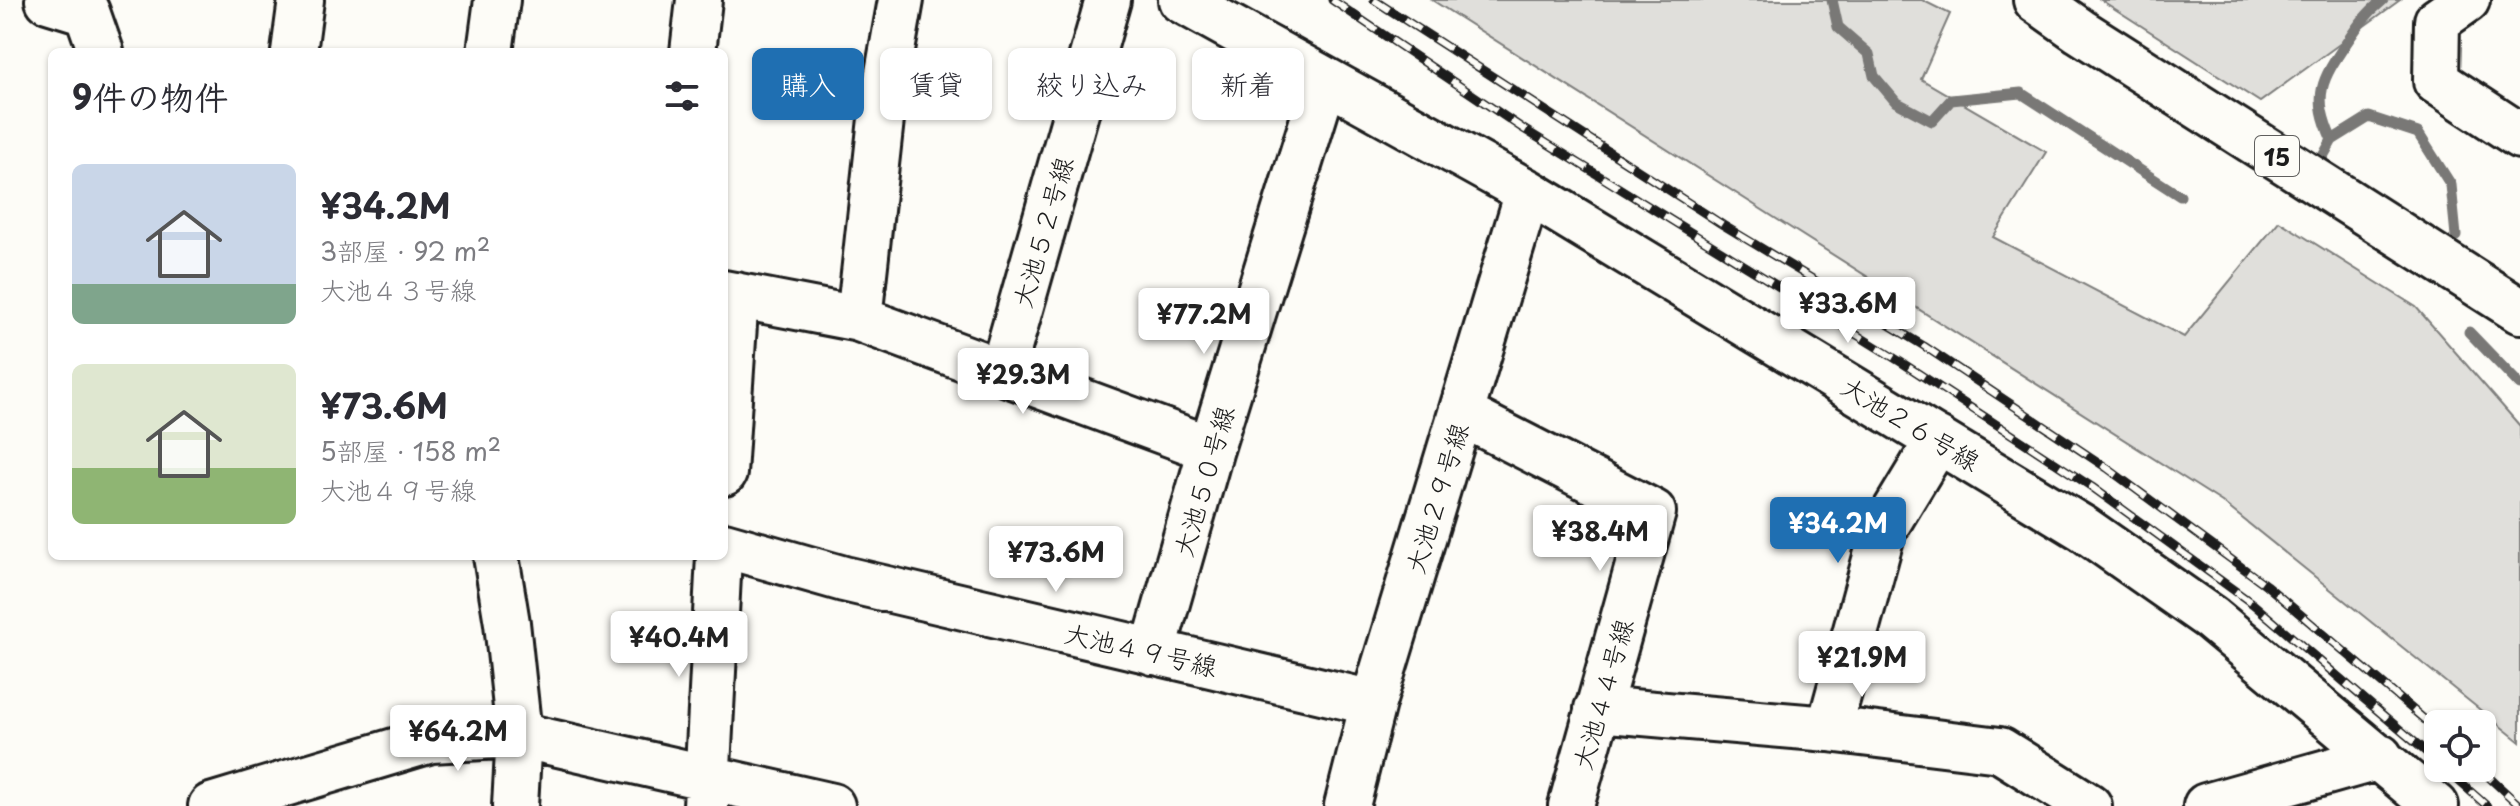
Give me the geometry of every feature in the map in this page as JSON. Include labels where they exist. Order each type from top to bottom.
[{"type":"street","points":[[295,48],[301,0]]},
{"type":"street","points":[[491,48],[497,0]]},
{"type":"street","points":[[693,48],[699,0]]},
{"type":"street","points":[[859,319],[883,101],[901,0]]},
{"type":"street","name":"大池５２号線","points":[[1002,372],[1108,0]]},
{"type":"street","name":"大池２６号線","points":[[1181,0],[1528,192],[2084,529],[2211,618],[2436,806]]},
{"type":"street","name":"15","points":[[2036,0],[2093,40],[2520,311]]},
{"type":"street","points":[[2467,0],[2437,21],[2436,81],[2520,136]]},
{"type":"street","name":"大池５０号線","points":[[1153,652],[1211,449],[1325,81]]},
{"type":"street","name":"大池２９号線","points":[[1347,806],[1373,703],[1528,192]]},
{"type":"street","points":[[728,354],[730,294],[859,319],[1211,449]]},
{"type":"street","name":"大池４４号線","points":[[1462,414],[1653,512],[1571,806]]},
{"type":"street","points":[[1829,729],[1883,531],[1938,440]]},
{"type":"street","name":"大池４９号線","points":[[728,546],[844,579],[1373,703]]},
{"type":"street","points":[[497,560],[519,735],[515,806]]},
{"type":"street","points":[[707,793],[719,560]]},
{"type":"street","points":[[1597,709],[1829,729],[2000,750],[2089,806]]},
{"type":"street","points":[[211,806],[431,740],[519,735],[707,793],[832,806]]},
{"type":"street","points":[[2206,806],[2380,757]]},
{"type":"shaded area","points":[[1432,0],[1922,0],[1950,14],[1921,79],[2046,152],[1993,237],[2184,337],[2279,221],[2416,307],[2520,426],[2520,742],[2496,723],[2496,710],[2480,710],[2222,502]]},
{"type":"shaded area","points":[[2101,0],[2400,0],[2260,102]]},
{"type":"waterway","points":[[1832,0],[1838,27],[1869,54],[1874,76],[1896,102],[1932,121],[1951,100],[2021,93],[2180,196]]},
{"type":"waterway","points":[[2332,140],[2322,111],[2322,89],[2326,78],[2359,24],[2383,0]]},
{"type":"waterway","points":[[2322,158],[2332,140],[2369,117],[2418,133],[2451,185],[2456,236]]},
{"type":"waterway","points":[[2469,332],[2520,385]]},
{"type":"railway","points":[[1332,0],[1522,128],[1904,364],[2092,487],[2253,604],[2424,750]]},
{"type":"railway","points":[[1374,0],[1723,225],[1924,346],[2107,468],[2266,585],[2424,719]]},
{"type":"railway","points":[[2460,782],[2487,806]]},
{"type":"railway","points":[[2494,782],[2520,806]]}]
